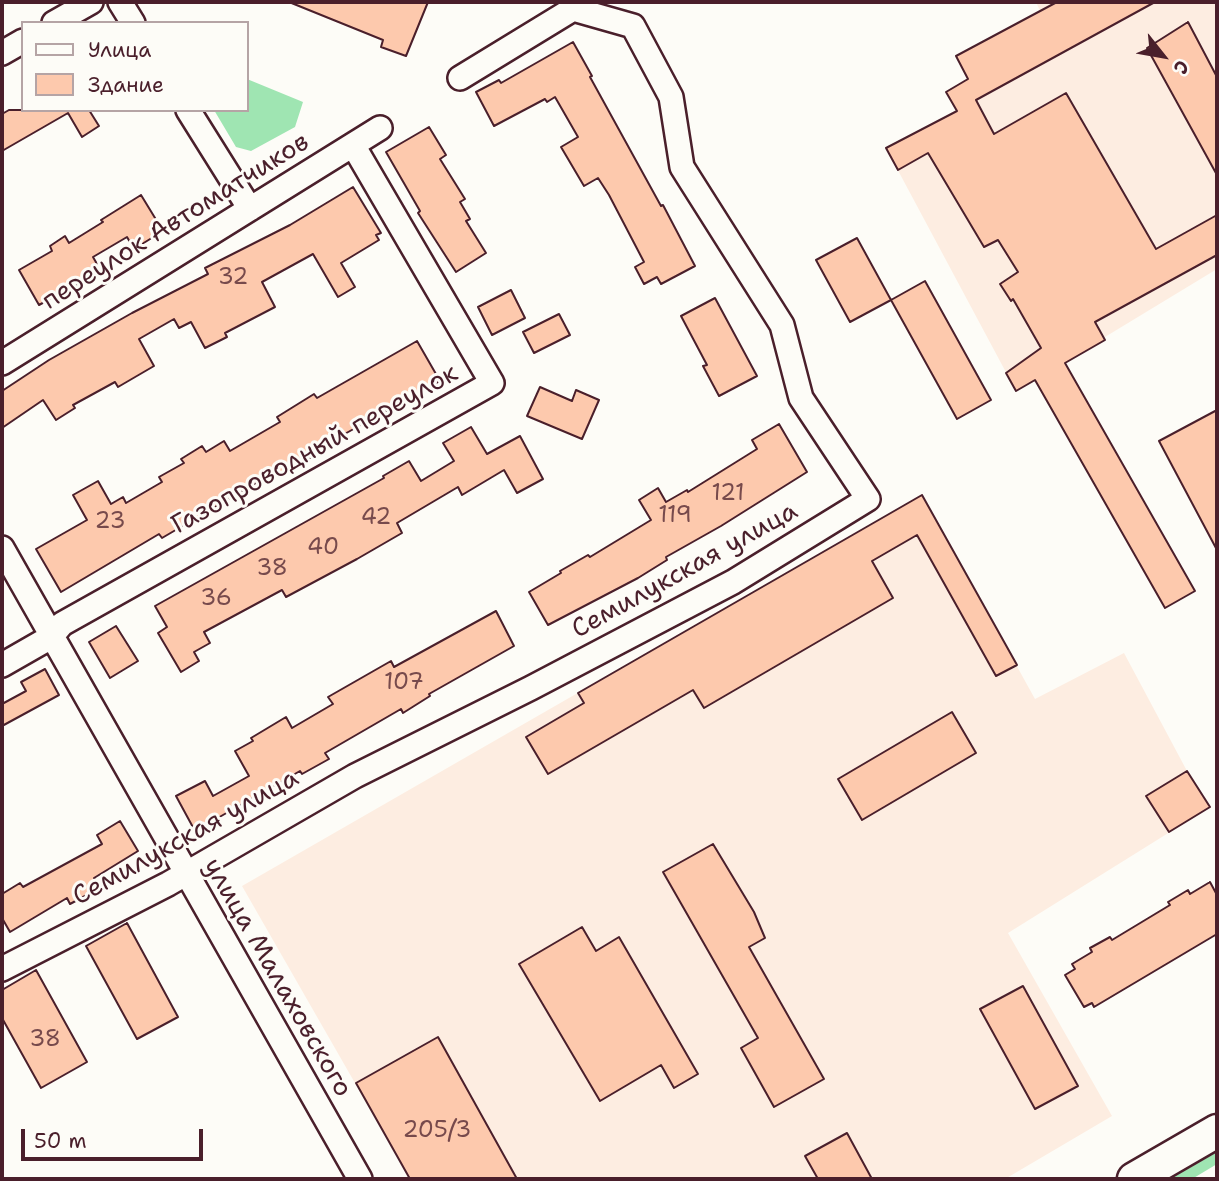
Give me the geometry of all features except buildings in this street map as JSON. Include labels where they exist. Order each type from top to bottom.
[{"type":"main road","points":[[1134,1179],[1217,1131]]},
{"type":"street","points":[[58,21],[91,2]]},
{"type":"street","points":[[120,2],[132,21]]},
{"type":"street","name":"Семилукская улица","points":[[2,969],[168,884],[355,776],[733,582],[868,499],[801,398],[782,325],[682,167],[671,97],[633,26],[573,9],[460,78]]},
{"type":"street","points":[[2,53],[21,42]]},
{"type":"street","points":[[189,112],[250,209]]},
{"type":"street","name":"переулок Автоматчиков","points":[[2,363],[380,128]]},
{"type":"street","name":"Газопроводный переулок","points":[[2,665],[51,637],[62,624],[492,383],[353,145]]},
{"type":"street","name":"улица Малаховского","points":[[2,548],[360,1179]]},
{"type":"shaded area","points":[[1036,2],[1217,2],[1217,269],[1016,391],[886,148],[956,111],[946,92],[968,79],[956,56],[1040,11]]},
{"type":"shaded area","points":[[922,495],[1035,699],[1124,653],[1187,771],[1210,807],[1008,933],[1112,1116],[1005,1179],[410,1179],[242,886]]},
{"type":"green space","points":[[248,79],[303,102],[295,127],[251,151],[236,147],[215,112],[248,112]]},
{"type":"green space","points":[[1217,1152],[1217,1164],[1192,1179],[1170,1179]]}]
